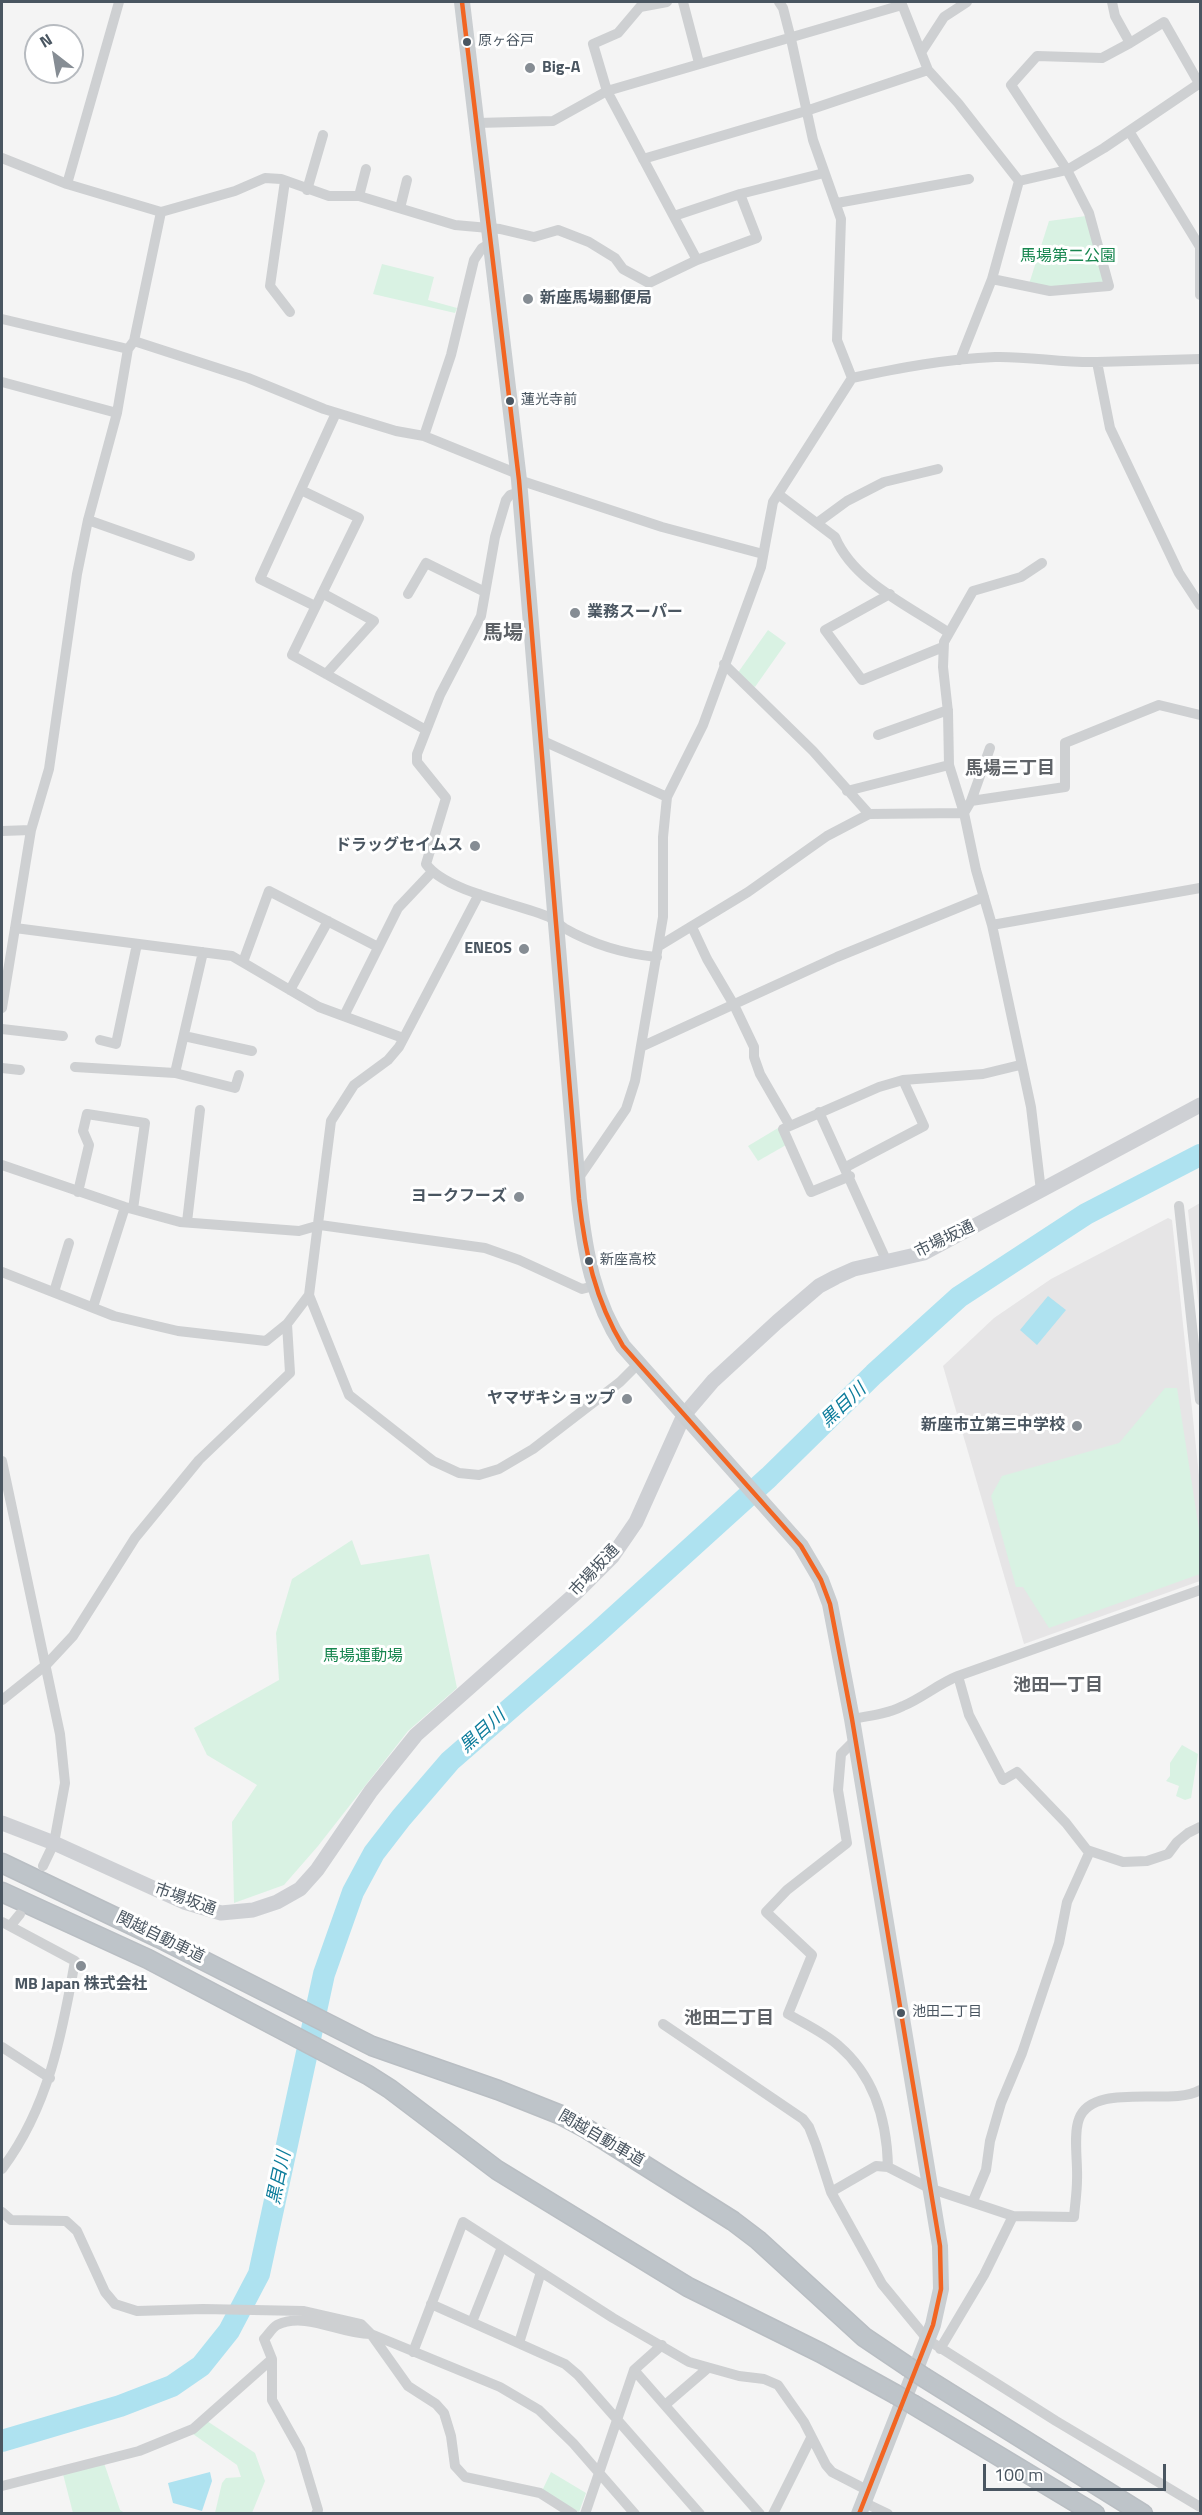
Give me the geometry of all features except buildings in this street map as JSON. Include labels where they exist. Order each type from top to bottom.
[{"type":"highway","name":"関越自動車道","points":[[2,1863],[159,1938],[348,2034],[400,2057],[498,2090],[587,2128],[733,2221],[765,2246],[864,2337],[925,2378],[1143,2514]]},
{"type":"highway","name":"関越自動車道","points":[[2,1892],[148,1959],[341,2060],[390,2088],[497,2170],[688,2288],[821,2353],[895,2394],[1095,2514]]},
{"type":"main road","points":[[462,2],[519,482],[585,1248],[594,1286],[613,1332],[638,1364],[780,1522],[811,1561],[827,1593],[852,1719],[940,2246],[941,2273],[934,2345],[863,2502]]},
{"type":"street","points":[[67,184],[119,2]]},
{"type":"street","points":[[667,2],[638,4],[618,33],[593,44],[607,91],[697,260]]},
{"type":"street","points":[[683,2],[699,63]]},
{"type":"street","points":[[779,2],[783,8],[791,39],[806,111],[824,173],[841,219],[837,340],[852,378]]},
{"type":"street","points":[[922,51],[944,16],[967,2]]},
{"type":"street","points":[[1112,2],[1115,16],[1130,43]]},
{"type":"street","points":[[477,123],[553,121],[607,91],[699,63],[791,39],[901,3],[928,70],[958,103],[1019,181]]},
{"type":"street","points":[[992,279],[1050,291],[1109,286],[1089,213],[1067,170],[1011,85],[1037,56],[1102,58],[1164,22],[1200,84],[1067,170],[1019,181]]},
{"type":"street","points":[[643,159],[806,111],[928,70]]},
{"type":"street","points":[[1129,131],[1200,247],[1200,295]]},
{"type":"street","points":[[307,190],[323,135]]},
{"type":"street","points":[[2,158],[67,184],[161,212],[236,191],[265,178],[285,181],[329,196],[359,196],[490,236],[534,237],[558,230],[589,242],[615,258],[623,269],[649,283],[697,260],[757,238],[740,194]]},
{"type":"street","points":[[359,196],[366,169]]},
{"type":"street","points":[[674,216],[740,194],[824,173]]},
{"type":"street","points":[[837,203],[969,179]]},
{"type":"street","points":[[400,208],[407,180]]},
{"type":"street","points":[[285,181],[270,286],[290,312]]},
{"type":"street","points":[[960,360],[992,279],[1019,181]]},
{"type":"street","points":[[2,1008],[31,830],[49,769],[77,574],[88,520],[117,412],[161,212]]},
{"type":"street","points":[[424,436],[451,355],[474,260],[490,236]]},
{"type":"street","points":[[4,323],[131,345],[248,378],[336,413],[396,431],[424,436],[519,482],[662,527],[763,554]]},
{"type":"street","points":[[578,1179],[626,1110],[643,1046],[663,917],[663,837],[667,797],[703,725],[761,567],[773,502],[852,378],[960,360],[998,357],[1066,363],[1200,359]]},
{"type":"street","points":[[1097,362],[1110,428],[1179,573],[1200,605]]},
{"type":"street","points":[[2,382],[117,412]]},
{"type":"street","points":[[315,606],[260,579],[336,413]]},
{"type":"street","points":[[915,462],[919,473]]},
{"type":"street","points":[[817,523],[847,501],[884,482],[938,469]]},
{"type":"street","points":[[519,482],[506,500],[495,537],[481,616],[440,695],[417,754],[417,762],[446,798],[426,864],[432,872],[479,894],[550,918],[565,928],[615,950],[658,951],[748,892],[827,836],[869,814],[964,813]]},
{"type":"street","points":[[301,490],[359,518],[292,655],[426,730]]},
{"type":"street","points":[[778,495],[835,537],[839,547],[856,571],[949,633]]},
{"type":"street","points":[[88,520],[190,556]]},
{"type":"street","points":[[408,594],[426,562],[485,592]]},
{"type":"street","points":[[1041,1191],[1031,1107],[1020,1065],[992,925],[964,813],[949,765],[948,710],[943,667],[944,642],[973,591],[1021,577],[1042,562]]},
{"type":"street","points":[[322,593],[374,621],[326,674]]},
{"type":"street","points":[[890,594],[825,630],[862,680],[944,647]]},
{"type":"street","points":[[724,664],[813,751],[869,814]]},
{"type":"street","points":[[971,801],[1065,787],[1065,743],[1159,705],[1200,715]]},
{"type":"street","points":[[878,735],[948,710]]},
{"type":"street","points":[[541,740],[667,797]]},
{"type":"street","points":[[964,813],[971,801],[990,748]]},
{"type":"street","points":[[847,790],[949,765]]},
{"type":"street","points":[[2,831],[31,830]]},
{"type":"street","points":[[344,1016],[398,908],[432,872]]},
{"type":"street","points":[[992,925],[1200,888]]},
{"type":"street","points":[[243,962],[269,891],[378,947]]},
{"type":"street","points":[[2,1272],[114,1316],[178,1331],[266,1341],[287,1324],[309,1295],[320,1225],[331,1121],[354,1085],[388,1060],[403,1038],[479,894]]},
{"type":"street","points":[[643,1046],[837,957],[984,897]]},
{"type":"street","points":[[290,990],[328,921]]},
{"type":"street","points":[[692,927],[754,1047],[754,1058],[760,1074],[790,1126]]},
{"type":"street","points":[[15,928],[232,956],[320,1007],[403,1038]]},
{"type":"street","points":[[100,1040],[116,1044],[137,944]]},
{"type":"street","points":[[175,1073],[203,952]]},
{"type":"street","points":[[2,1029],[63,1036]]},
{"type":"street","points":[[184,1036],[252,1051]]},
{"type":"street","points":[[903,1080],[924,1126],[811,1192],[783,1129],[879,1087],[903,1080],[983,1074],[1020,1065]]},
{"type":"street","points":[[75,1067],[175,1073],[236,1088],[239,1075]]},
{"type":"street","points":[[2,1068],[20,1070]]},
{"type":"street","name":"市場坂通","points":[[2,1823],[54,1843],[184,1902],[221,1913],[253,1910],[277,1902],[300,1889],[317,1870],[371,1791],[416,1735],[575,1594],[612,1557],[636,1522],[684,1414],[713,1381],[819,1286],[855,1269],[924,1253],[1200,1105]]},
{"type":"street","points":[[187,1222],[200,1110]]},
{"type":"street","points":[[819,1112],[887,1262]]},
{"type":"street","points":[[78,1192],[89,1145],[83,1131],[87,1114],[146,1123],[129,1208],[93,1307]]},
{"type":"street","points":[[2,1166],[129,1208],[187,1222],[299,1231],[320,1225],[485,1248],[519,1260],[582,1289],[594,1286]]},
{"type":"street","points":[[1179,1206],[1200,1400]]},
{"type":"street","points":[[54,1292],[69,1244]]},
{"type":"street","points":[[309,1295],[349,1395],[433,1461],[459,1473],[479,1475],[499,1468],[533,1449],[620,1382],[638,1364]]},
{"type":"street","points":[[2,1700],[46,1665],[73,1636],[135,1538],[199,1460],[290,1373],[287,1324]]},
{"type":"street","points":[[2,1461],[60,1734],[65,1783],[54,1843],[43,1866]]},
{"type":"street","points":[[852,1719],[905,1706],[940,1683],[1200,1590]]},
{"type":"street","points":[[958,1676],[969,1715],[1003,1780],[1017,1772],[1090,1851],[1123,1862],[1147,1861],[1168,1854],[1182,1837],[1200,1827]]},
{"type":"street","points":[[855,1740],[841,1754],[838,1790],[847,1843],[787,1890],[766,1912],[812,1955],[788,2014],[838,2045],[860,2068],[883,2116],[888,2142],[888,2167]]},
{"type":"street","points":[[973,2201],[986,2170],[990,2141],[1001,2103],[1022,2053],[1059,1943],[1067,1902],[1090,1851]]},
{"type":"street","points":[[2,2169],[35,2116],[50,2078],[68,2004],[75,1961],[6,1924],[20,1914]]},
{"type":"street","points":[[663,2024],[803,2119],[816,2145],[831,2192],[882,2283],[934,2345],[1200,2507]]},
{"type":"street","points":[[2,2047],[50,2078]]},
{"type":"street","points":[[831,2192],[876,2166],[888,2167],[929,2188],[1013,2216],[1074,2217],[1077,2183],[1077,2127],[1079,2117],[1086,2109],[1112,2098],[1194,2094],[1200,2090]]},
{"type":"street","points":[[2,2212],[11,2220],[66,2221],[77,2231],[105,2292],[115,2304],[137,2310],[304,2311],[361,2324],[371,2334],[408,2386],[436,2404],[444,2412],[451,2436],[455,2466],[465,2476],[540,2493],[573,2514]]},
{"type":"street","points":[[934,2345],[984,2275],[1013,2216]]},
{"type":"street","points":[[413,2352],[463,2222],[613,2318],[689,2362],[764,2379],[778,2385],[795,2407],[832,2472],[863,2502],[888,2514]]},
{"type":"street","points":[[472,2322],[502,2247]]},
{"type":"street","points":[[519,2343],[541,2272]]},
{"type":"street","points":[[431,2304],[565,2364],[578,2375],[700,2514]]},
{"type":"street","points":[[316,2514],[318,2510],[300,2450],[272,2400],[272,2359],[264,2339],[275,2326],[284,2323],[301,2321],[359,2334],[371,2334],[500,2387],[539,2410],[573,2443],[635,2514]]},
{"type":"street","points":[[585,2514],[634,2370],[662,2345]]},
{"type":"street","points":[[2,2486],[139,2451],[193,2429],[272,2359]]},
{"type":"street","points":[[665,2405],[708,2368]]},
{"type":"street","points":[[634,2370],[760,2514]]},
{"type":"street","points":[[773,2514],[811,2438]]},
{"type":"shaded area","points":[[1200,1203],[1200,1318],[1188,1210]]},
{"type":"shaded area","name":"新座市立第三中学校","points":[[1168,1218],[1172,1220],[1200,1485],[1200,1581],[1024,1644],[943,1366],[994,1318],[1051,1279]]},
{"type":"green space","name":"馬場第二公園","points":[[1086,216],[1106,283],[1050,287],[1029,284],[1049,221]]},
{"type":"green space","points":[[382,264],[434,277],[428,300],[457,308],[455,313],[373,294]]},
{"type":"green space","points":[[768,630],[786,643],[755,687],[737,674]]},
{"type":"green space","points":[[778,1128],[786,1145],[758,1161],[748,1146]]},
{"type":"green space","points":[[1165,1388],[1177,1388],[1200,1536],[1200,1574],[1049,1628],[1023,1587],[1016,1587],[991,1496],[1002,1476],[1119,1443]]},
{"type":"green space","name":"馬場運動場","points":[[352,1540],[361,1565],[429,1554],[457,1688],[408,1731],[318,1846],[284,1885],[234,1903],[232,1822],[257,1785],[207,1755],[194,1728],[279,1680],[276,1633],[292,1579]]},
{"type":"green space","points":[[1182,1745],[1198,1754],[1191,1798],[1185,1800],[1176,1796],[1179,1786],[1166,1781],[1170,1776],[1170,1763]]},
{"type":"green space","points":[[207,2421],[255,2453],[265,2481],[252,2513],[215,2513],[222,2483],[226,2478],[241,2477],[237,2465],[193,2434]]},
{"type":"green space","points":[[104,2463],[120,2510],[125,2513],[73,2513],[63,2474]]},
{"type":"green space","points":[[551,2472],[586,2493],[579,2512],[542,2491]]},
{"type":"water","points":[[1048,1296],[1066,1310],[1037,1345],[1020,1330]]},
{"type":"water","points":[[210,2472],[212,2481],[202,2511],[173,2503],[168,2483]]},
{"type":"waterway","name":"黒目川","points":[[2,2441],[120,2406],[172,2386],[201,2366],[229,2331],[259,2274],[324,1974],[353,1892],[374,1853],[450,1761],[598,1632],[769,1477],[874,1374],[959,1297],[1086,1214],[1200,1155]]},
{"type":"transit line","points":[[462,2],[519,480],[579,1199],[588,1257],[605,1311],[623,1346],[801,1546],[821,1580],[830,1604],[852,1719],[940,2246],[941,2289],[933,2325],[859,2514]]},
{"type":"place","name":"原ヶ谷戸","points":[[467,42]]},
{"type":"place","name":"Big-A","points":[[530,68]]},
{"type":"place","name":"新座馬場郵便局","points":[[528,299]]},
{"type":"place","name":"蓮光寺前","points":[[510,401]]},
{"type":"place","name":"業務スーパー","points":[[575,613]]},
{"type":"place","name":"ドラッグセイムス","points":[[475,846]]},
{"type":"place","name":"ENEOS","points":[[524,949]]},
{"type":"place","name":"ヨークフーズ","points":[[519,1197]]},
{"type":"place","name":"新座高校","points":[[589,1261]]},
{"type":"place","name":"ヤマザキショップ","points":[[627,1399]]},
{"type":"place","name":"新座市立第三中学校","points":[[1077,1426]]},
{"type":"place","name":"MB Japan 株式会社","points":[[81,1966]]},
{"type":"place","name":"池田二丁目","points":[[901,2013]]},
{"type":"district","name":"馬場","points":[[503,634]]},
{"type":"district","name":"馬場三丁目","points":[[1010,770]]},
{"type":"district","name":"池田一丁目","points":[[1058,1687]]},
{"type":"district","name":"池田二丁目","points":[[729,2020]]}]
